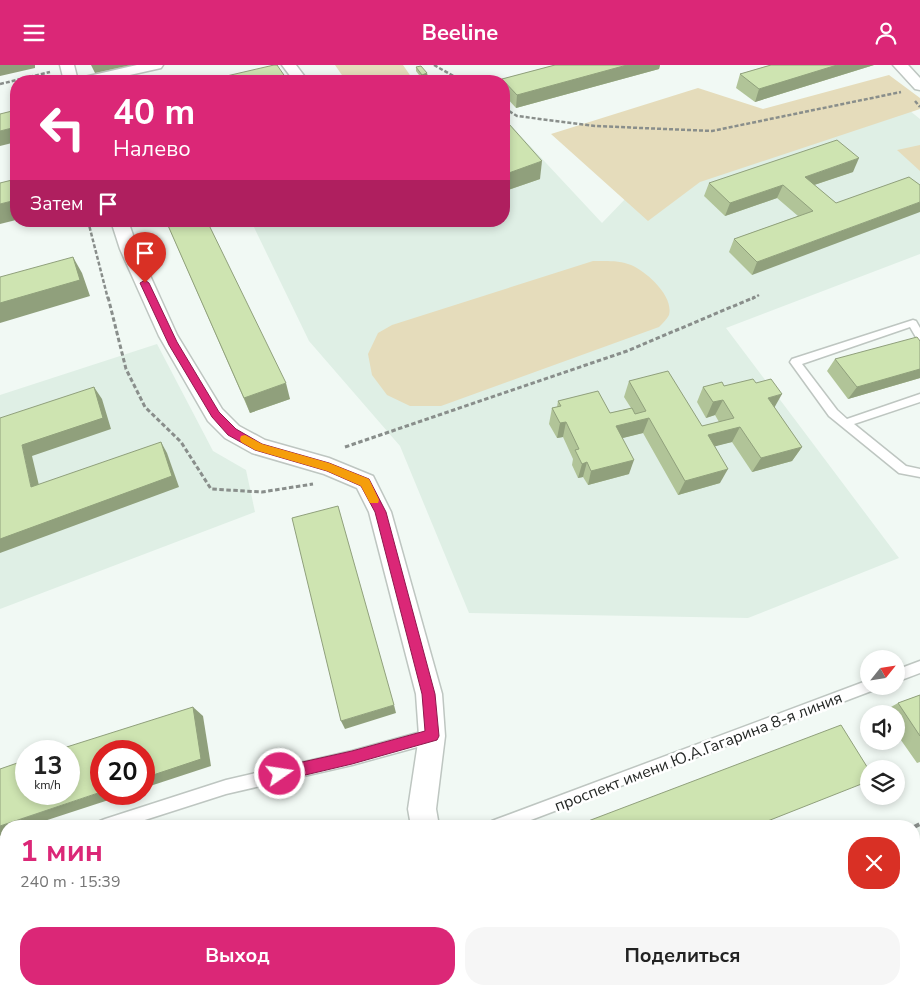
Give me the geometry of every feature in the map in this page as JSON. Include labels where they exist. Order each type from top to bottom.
[{"type":"street","points":[[112,75],[156,65]]},
{"type":"street","points":[[900,65],[914,88]]},
{"type":"street","points":[[121,227],[168,336],[216,415],[232,432],[259,447],[329,467],[365,483],[380,512],[429,694],[432,736],[422,809],[424,820]]},
{"type":"lane","points":[[920,337],[917,322],[795,362],[833,413],[903,470],[920,473]]},
{"type":"lane","points":[[846,423],[920,397]]},
{"type":"lane","points":[[905,673],[920,667]]},
{"type":"lane","name":"проспект имени Ю.А.Гагарина 8-я линия","points":[[514,820],[860,690]]},
{"type":"lane","points":[[124,820],[226,787],[352,758],[432,736]]},
{"type":"path","points":[[434,65],[452,75]]},
{"type":"path","points":[[51,75],[68,72]]},
{"type":"path","points":[[510,112],[517,116],[595,126],[712,131],[914,88]]},
{"type":"path","points":[[90,227],[126,369],[145,407],[181,442],[211,489],[240,493],[300,487],[315,483]]},
{"type":"path","points":[[345,447],[626,351],[742,304],[759,295]]},
{"type":"shaded area","points":[[335,65],[403,65],[410,75],[342,75]]},
{"type":"shaded area","points":[[889,75],[920,98],[920,109],[700,182],[648,221],[551,134],[698,88],[763,109]]},
{"type":"shaded area","points":[[894,98],[920,119],[920,254],[726,328],[899,558],[748,618],[469,613],[400,446],[309,341],[254,227],[510,227],[510,124],[602,223],[656,167]]},
{"type":"shaded area","points":[[920,145],[920,171],[897,150]]},
{"type":"shaded area","points":[[593,261],[622,262],[631,265],[658,285],[667,300],[669,308],[669,315],[659,327],[441,406],[410,406],[387,395],[372,375],[368,354],[378,333],[392,325]]},
{"type":"shaded area","points":[[157,344],[213,451],[246,470],[255,512],[0,609],[0,395]]},
{"type":"building","points":[[277,65],[284,75],[231,75]]},
{"type":"building","points":[[555,65],[627,65],[517,95],[510,88],[510,77]]},
{"type":"building","points":[[771,65],[837,65],[759,89],[740,74]]},
{"type":"building","points":[[421,66],[427,73],[422,75],[416,67]]},
{"type":"building","points":[[10,112],[10,128],[0,131],[0,114]]},
{"type":"building","points":[[510,125],[542,161],[510,173]]},
{"type":"building","points":[[837,140],[859,158],[805,177],[836,203],[909,177],[920,185],[920,202],[757,262],[734,239],[813,211],[783,185],[730,203],[709,183]]},
{"type":"building","points":[[10,180],[10,202],[0,204],[0,183]]},
{"type":"building","points":[[169,227],[210,227],[286,383],[244,398]]},
{"type":"building","points":[[73,257],[80,280],[0,303],[0,277]]},
{"type":"building","points":[[917,337],[920,341],[920,369],[857,387],[835,359]]},
{"type":"building","points":[[668,371],[702,426],[734,418],[723,400],[713,402],[703,387],[722,382],[724,386],[753,379],[756,383],[771,379],[782,394],[768,398],[802,447],[761,458],[740,427],[708,435],[728,469],[685,481],[649,418],[616,426],[634,460],[591,471],[587,462],[582,464],[575,450],[579,449],[566,422],[560,423],[552,408],[561,406],[558,401],[598,391],[610,413],[632,408],[635,414],[646,411],[629,381]]},
{"type":"building","points":[[94,387],[103,418],[22,445],[31,487],[161,442],[172,476],[0,539],[0,418]]},
{"type":"building","points":[[338,506],[394,705],[341,721],[292,518]]},
{"type":"building","points":[[920,695],[920,736],[905,714],[905,705],[899,705],[898,703]]},
{"type":"building","points":[[193,707],[201,759],[155,774],[155,740],[90,740],[90,796],[80,799],[80,743]]},
{"type":"building","points":[[841,725],[863,760],[860,760],[860,785],[770,820],[591,820]]},
{"type":"building","points":[[15,764],[15,805],[62,805],[18,820],[0,820],[0,769]]},
{"type":"slow traffic","points":[[245,439],[259,447],[329,467],[365,483],[374,500]]},
{"type":"route","points":[[145,283],[172,343],[216,415],[232,432],[259,447],[329,467],[365,483],[380,512],[429,694],[432,736],[352,758],[280,774]]}]
